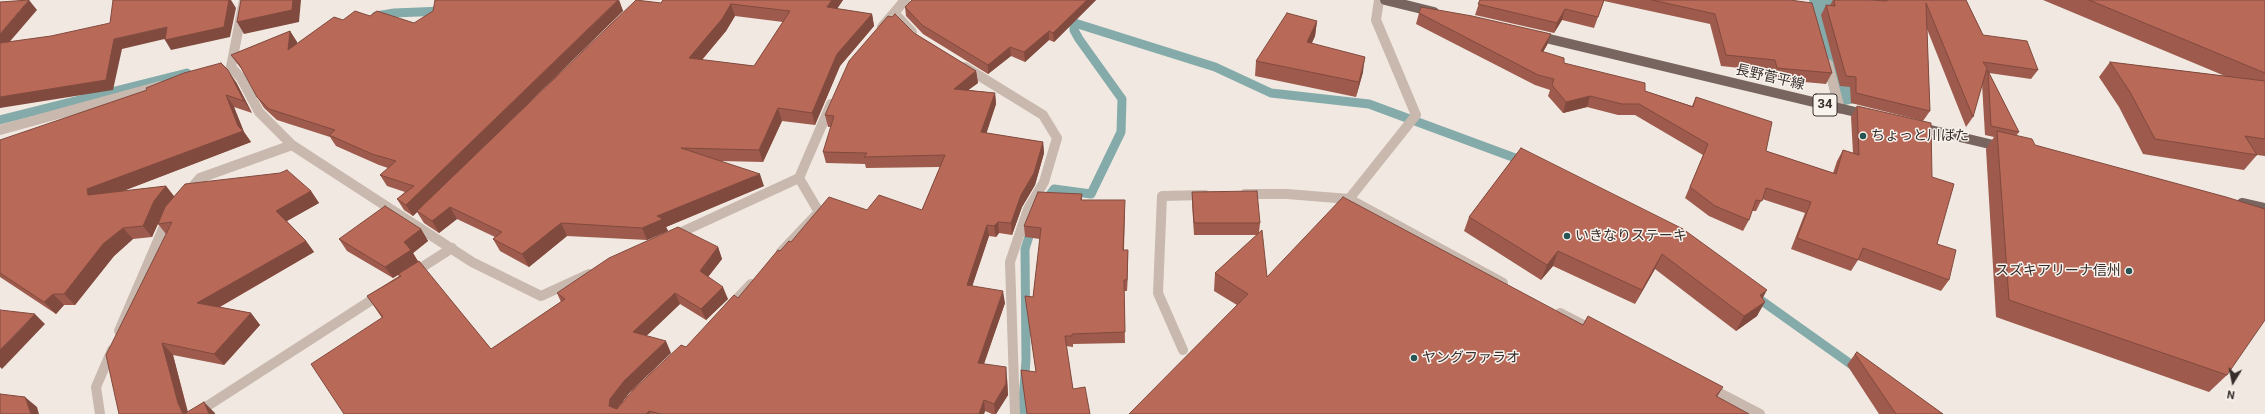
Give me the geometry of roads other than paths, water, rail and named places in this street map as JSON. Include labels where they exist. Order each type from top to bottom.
[{"type":"main road","points":[[1386,0],[1440,13]]},
{"type":"main road","name":"長野菅平線","points":[[1525,33],[1879,118]]},
{"type":"main road","points":[[1910,125],[2010,148]]},
{"type":"main road","points":[[2234,201],[2265,208]]},
{"type":"street","points":[[244,0],[227,68],[241,78],[259,112],[292,145],[418,220],[452,248],[472,262],[541,296],[599,270]]},
{"type":"street","points":[[875,35],[905,0]]},
{"type":"street","points":[[1349,199],[1416,116],[1376,20],[1379,0]]},
{"type":"street","points":[[894,13],[919,39]]},
{"type":"street","points":[[1826,58],[1840,109]]},
{"type":"street","points":[[959,63],[1043,115],[1058,138],[1044,182],[1028,209],[1010,262],[1015,414]]},
{"type":"street","points":[[0,130],[169,84]]},
{"type":"street","points":[[663,240],[799,178],[834,98]]},
{"type":"street","points":[[100,414],[96,387],[147,263],[169,215],[200,178],[292,145]]},
{"type":"street","points":[[776,257],[819,212],[799,178]]},
{"type":"street","points":[[1232,194],[1287,194],[1349,199],[1510,286]]},
{"type":"street","points":[[1183,350],[1158,292],[1162,196],[1216,195]]},
{"type":"street","points":[[406,278],[452,248]]},
{"type":"street","points":[[722,313],[760,274]]},
{"type":"street","points":[[195,414],[392,287]]},
{"type":"street","points":[[1552,309],[1608,337]]},
{"type":"street","points":[[1698,382],[1760,414]]},
{"type":"waterway","points":[[1822,0],[1845,96]]},
{"type":"waterway","points":[[376,16],[394,13],[443,11]]},
{"type":"waterway","points":[[1062,19],[1215,67],[1271,93],[1369,104],[1526,162]]},
{"type":"waterway","points":[[1044,203],[1054,189],[1091,194],[1121,132],[1122,99],[1079,39],[1074,30],[1074,23]]},
{"type":"waterway","points":[[0,120],[187,73]]},
{"type":"waterway","points":[[1022,414],[1026,360],[1025,249],[1032,227]]},
{"type":"waterway","points":[[1755,296],[1859,370]]},
{"type":"place","name":"ちょっと川ばた","points":[[1863,136]]},
{"type":"place","name":"いきなりステーキ","points":[[1567,236]]},
{"type":"place","name":"スズキアリーナ信州","points":[[2129,271]]},
{"type":"place","name":"ヤングファラオ","points":[[1414,358]]}]
